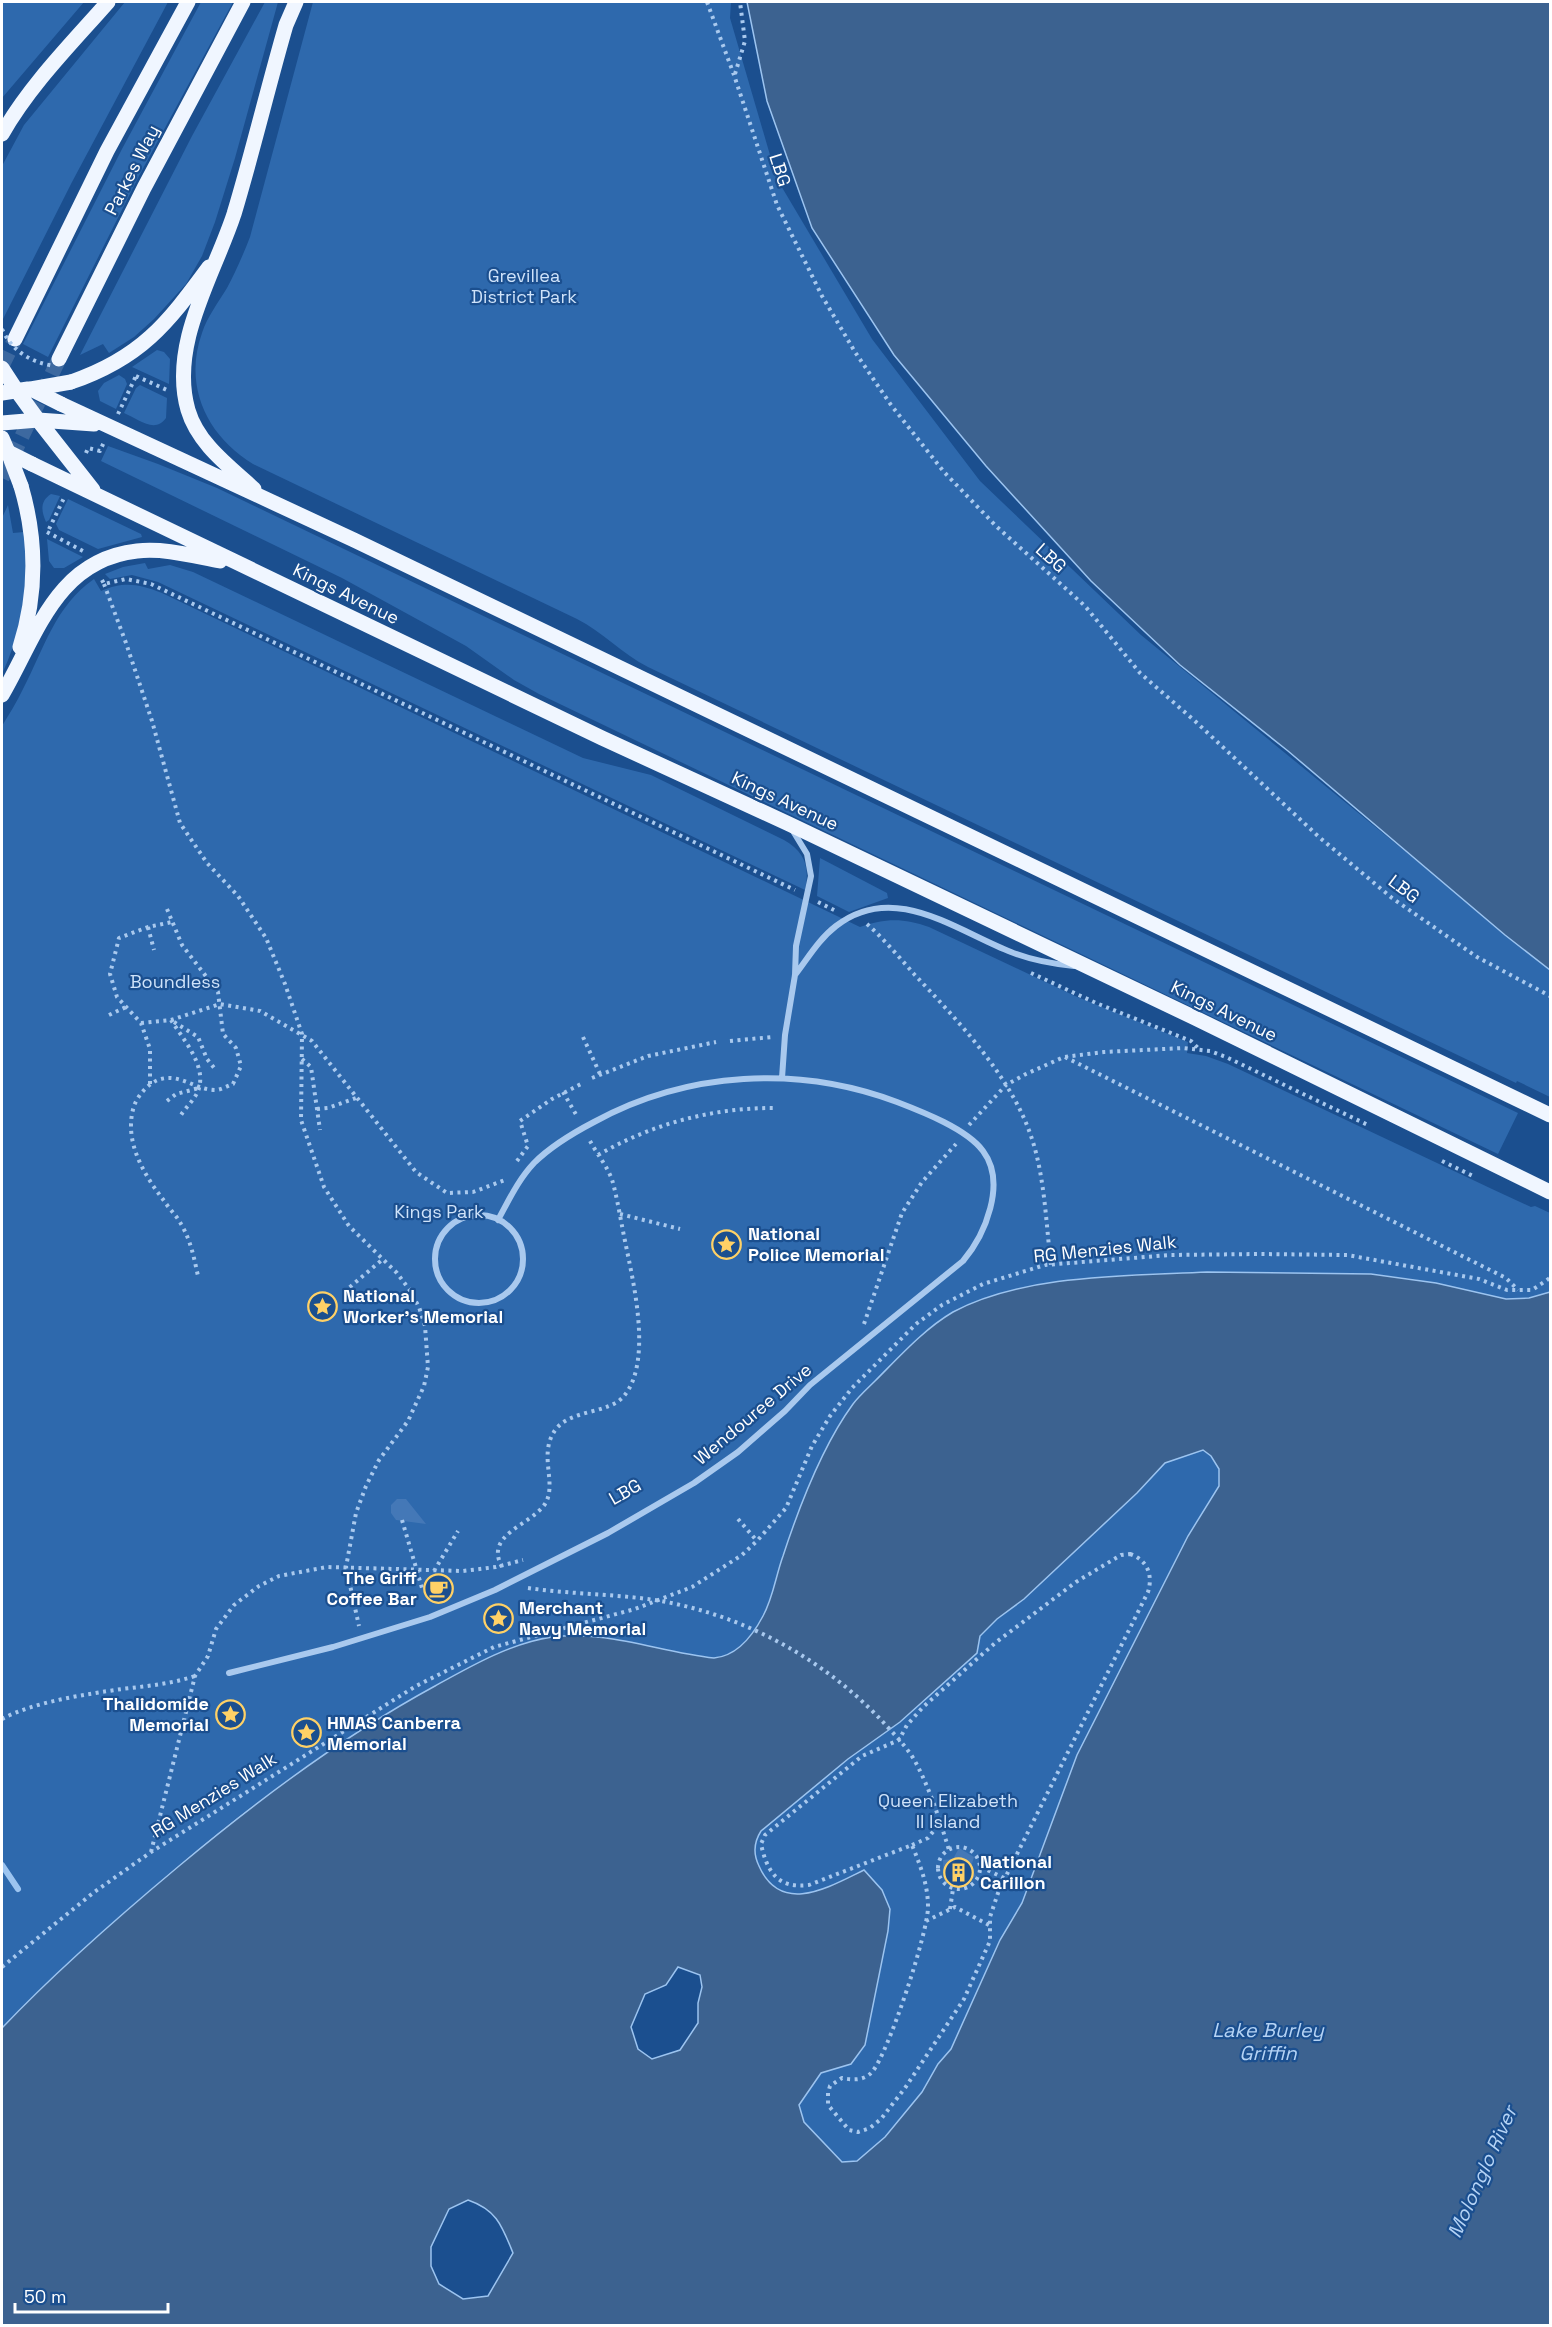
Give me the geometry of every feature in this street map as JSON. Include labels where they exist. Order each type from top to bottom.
[{"type":"main road","points":[[2,134],[13,114],[34,87],[108,2]]},
{"type":"main road","name":"Parkes Way","points":[[15,339],[107,151],[188,2]]},
{"type":"main road","name":"Parkes Way","points":[[61,362],[144,188],[243,2]]},
{"type":"main road","points":[[265,500],[210,448],[195,428],[186,401],[182,372],[185,345],[234,211],[284,32],[296,2]]},
{"type":"main road","points":[[2,393],[71,382],[112,365],[130,354],[160,329],[220,253]]},
{"type":"main road","points":[[4,372],[24,390],[96,494]]},
{"type":"main road","points":[[24,390],[112,427],[374,549],[1551,1115]]},
{"type":"main road","points":[[2,423],[112,427]]},
{"type":"main road","points":[[4,446],[21,486],[32,535],[33,582],[26,629],[5,688]]},
{"type":"main road","name":"Kings Avenue","points":[[4,446],[32,464],[238,564],[1093,969],[1551,1192]]},
{"type":"main road","points":[[5,688],[58,593],[75,576],[93,564],[118,555],[149,551],[178,553],[238,564]]},
{"type":"street","points":[[783,1078],[785,1035],[795,975],[796,946],[808,897],[811,872],[807,854],[789,824]]},
{"type":"street","points":[[795,975],[822,940],[838,924],[859,912],[888,907],[921,912],[1023,957],[1093,969]]},
{"type":"street","name":"Wendouree Drive","points":[[229,1673],[362,1638],[430,1617],[495,1590],[600,1537],[684,1489],[744,1446],[785,1411],[810,1385],[905,1306],[957,1267],[969,1254],[984,1226],[992,1194],[992,1173],[988,1159],[981,1149],[967,1137],[938,1120],[884,1097],[832,1083],[783,1078],[726,1081],[680,1088],[639,1101],[604,1116],[564,1139],[535,1163],[519,1183],[498,1220]]},
{"type":"street","points":[[478,1216],[498,1220],[514,1234],[520,1246],[522,1268],[517,1281],[503,1296],[490,1302],[469,1302],[456,1297],[438,1276],[435,1255],[439,1241],[452,1225],[464,1218],[478,1216]]},
{"type":"path","name":"LBG","points":[[707,2],[777,205],[822,296],[855,352],[891,405],[944,472],[996,526],[1085,606],[1140,673],[1196,722],[1318,837],[1392,898],[1477,957],[1551,996]]},
{"type":"path","points":[[734,75],[745,41],[740,2]]},
{"type":"path","points":[[2,329],[6,338],[20,353],[39,363],[61,362]]},
{"type":"path","points":[[88,448],[100,451]]},
{"type":"path","points":[[45,531],[88,555]]},
{"type":"path","points":[[99,575],[126,643],[152,721],[180,823],[207,863],[238,896],[266,938],[285,984],[302,1034],[301,1120],[324,1187],[349,1226],[397,1273],[419,1307],[428,1347],[428,1367],[418,1404],[379,1460],[366,1486],[356,1513],[346,1567],[362,1638]]},
{"type":"path","points":[[104,585],[126,579],[151,584],[802,894]]},
{"type":"path","points":[[815,900],[842,914]]},
{"type":"path","points":[[167,909],[182,945],[218,992],[223,1034],[236,1048],[241,1066],[233,1084],[217,1090],[199,1088],[178,1078],[162,1079],[150,1084],[136,1102],[130,1121],[132,1143],[147,1176],[181,1222],[192,1248],[198,1276]]},
{"type":"path","points":[[150,1084],[150,1048],[141,1023],[117,997],[110,974],[119,938],[148,927],[172,922]]},
{"type":"path","points":[[863,922],[934,995],[1006,1085],[1023,1114],[1040,1170],[1051,1265]]},
{"type":"path","points":[[148,927],[154,950]]},
{"type":"path","points":[[141,1023],[171,1020],[220,1004],[260,1011],[312,1041],[416,1172],[447,1193],[473,1192],[504,1180],[510,1172]]},
{"type":"path","points":[[109,1015],[126,1007]]},
{"type":"path","points":[[171,1020],[198,1037],[207,1059],[215,1069]]},
{"type":"path","points":[[171,1020],[196,1059],[199,1088],[181,1115]]},
{"type":"path","points":[[730,1041],[785,1035]]},
{"type":"path","points":[[584,1036],[600,1074]]},
{"type":"path","points":[[592,1078],[648,1056],[716,1042]]},
{"type":"path","points":[[968,1125],[1006,1085],[1064,1057],[1173,1048],[1210,1052],[1375,1128]]},
{"type":"path","points":[[1064,1057],[1506,1278],[1518,1290],[1532,1290],[1551,1278]]},
{"type":"path","points":[[302,1058],[311,1067],[320,1130]]},
{"type":"path","points":[[515,1163],[528,1146],[520,1121],[563,1092],[581,1084]]},
{"type":"path","points":[[167,1101],[176,1094],[199,1088]]},
{"type":"path","points":[[563,1092],[579,1120]]},
{"type":"path","points":[[317,1109],[328,1108],[357,1098]]},
{"type":"path","points":[[598,1155],[638,1135],[683,1119],[728,1111],[773,1108]]},
{"type":"path","points":[[501,1566],[497,1551],[499,1542],[535,1515],[547,1500],[549,1489],[547,1453],[556,1430],[567,1420],[621,1399],[631,1383],[637,1356],[639,1316],[620,1214],[612,1181],[587,1137]]},
{"type":"path","points":[[862,1329],[902,1213],[919,1187],[958,1142]]},
{"type":"path","points":[[1434,1157],[1480,1180]]},
{"type":"path","points":[[620,1214],[680,1228]]},
{"type":"path","name":"RG Menzies Walk","points":[[2,1967],[93,1893],[151,1852],[416,1686],[494,1647],[635,1609],[692,1587],[742,1555],[786,1508],[812,1446],[830,1416],[852,1388],[892,1346],[942,1305],[983,1284],[1051,1265],[1170,1255],[1347,1255],[1479,1279],[1507,1290],[1518,1290]]},
{"type":"path","points":[[344,1292],[383,1259]]},
{"type":"path","points":[[738,1519],[757,1541]]},
{"type":"path","points":[[402,1520],[422,1588]]},
{"type":"path","points":[[434,1572],[458,1531]]},
{"type":"path","points":[[912,1845],[926,1881],[928,1908],[921,1947],[881,2057],[871,2074],[858,2080],[842,2078],[830,2086],[828,2093],[828,2105],[849,2130],[858,2132],[870,2128],[881,2119],[905,2088],[964,1999],[990,1941],[990,1917],[1005,1879],[1148,1592],[1152,1581],[1150,1572],[1134,1555],[1126,1554],[1076,1582],[995,1643],[923,1707],[907,1725],[899,1740],[862,1756],[765,1835],[761,1844],[765,1861],[774,1875],[792,1887],[809,1885],[912,1845],[928,1838],[940,1823]]},
{"type":"path","points":[[151,1852],[195,1676],[208,1656],[216,1629],[234,1605],[245,1596],[279,1576],[327,1567],[434,1572],[463,1571],[501,1566],[528,1558]]},
{"type":"path","points":[[524,1585],[542,1589],[655,1600],[710,1613],[799,1652],[848,1687],[899,1740],[916,1763],[949,1850]]},
{"type":"path","points":[[2,1719],[37,1706],[112,1690],[177,1682],[195,1676]]},
{"type":"path","points":[[963,1847],[970,1850],[979,1860],[981,1868],[978,1880],[973,1885],[960,1890],[952,1889],[942,1880],[938,1867],[944,1854],[949,1850],[963,1847]]},
{"type":"path","points":[[981,1868],[1005,1879]]},
{"type":"path","points":[[950,1910],[952,1889]]},
{"type":"path","points":[[926,1921],[955,1907],[990,1925]]},
{"type":"green space","points":[[2,2],[84,2],[2,98]]},
{"type":"green space","points":[[125,2],[168,2],[72,182],[3,319],[2,166],[24,125]]},
{"type":"green space","points":[[201,2],[233,2],[139,176],[48,357],[23,344],[122,149]]},
{"type":"green space","points":[[265,2],[278,2],[235,158],[202,256],[186,284],[134,337],[109,353],[103,344],[80,355],[192,136]]},
{"type":"green space","name":"Grevillea District Park","points":[[313,2],[731,2],[730,18],[777,179],[872,339],[980,481],[1141,635],[1550,970],[1550,1097],[1517,1081],[1516,1083],[648,667],[577,619],[253,464],[237,453],[223,439],[203,408],[195,372],[197,353],[207,321],[230,282],[250,237]]},
{"type":"green space","points":[[157,350],[164,352],[170,359],[169,384],[132,367]]},
{"type":"green space","points":[[119,375],[125,379],[127,384],[116,409],[100,401],[98,391],[104,383]]},
{"type":"green space","points":[[140,385],[167,398],[166,418],[162,423],[146,424],[124,413],[136,388]]},
{"type":"green space","points":[[108,446],[217,488],[1518,1113],[1498,1154],[539,694],[514,680],[466,646],[342,578],[101,461]]},
{"type":"green space","points":[[51,494],[60,496],[46,522],[42,506]]},
{"type":"green space","points":[[68,499],[141,534],[142,537],[98,549],[59,530],[56,524]]},
{"type":"green space","points":[[8,505],[13,533],[24,532],[26,569],[20,622],[2,674],[2,518]]},
{"type":"green space","points":[[47,539],[83,557],[64,568],[54,568],[49,561]]},
{"type":"green space","points":[[145,563],[148,569],[170,565],[193,572],[583,758],[651,775],[784,840],[797,850],[804,861],[807,874],[805,890],[158,582],[132,575],[110,579],[105,574],[123,567]]},
{"type":"green space","name":"Kings Park","points":[[94,579],[101,591],[117,586],[132,585],[162,593],[860,927],[894,920],[929,927],[1075,996],[1188,1042],[1187,1053],[1206,1056],[1228,1064],[1492,1189],[1550,1213],[1550,1292],[1529,1298],[1510,1299],[1413,1279],[1371,1274],[1206,1272],[1138,1274],[1052,1283],[992,1296],[965,1307],[927,1331],[853,1403],[801,1505],[764,1615],[751,1635],[739,1647],[727,1655],[714,1658],[594,1636],[553,1637],[505,1650],[475,1664],[339,1744],[250,1808],[124,1913],[32,1997],[2,2028],[2,726],[21,694],[60,615],[69,602]]},
{"type":"green space","points":[[820,858],[887,893],[888,898],[849,912],[817,896]]},
{"type":"green space","name":"Queen Elizabeth II Island","points":[[1203,1450],[1211,1456],[1219,1469],[1219,1486],[1188,1536],[1077,1755],[1022,1903],[1000,1940],[951,2049],[938,2064],[922,2092],[885,2137],[857,2161],[842,2162],[804,2122],[799,2105],[821,2073],[851,2064],[881,1966],[888,1931],[864,1870],[836,1884],[807,1893],[793,1894],[780,1890],[768,1881],[756,1857],[755,1848],[761,1831],[848,1759],[900,1722],[977,1653],[980,1636],[997,1619],[1024,1599],[1137,1493],[1165,1463]]},
{"type":"water","points":[[747,2],[1550,2],[1550,970],[1505,935],[1288,751],[1180,665],[1091,581],[986,466],[894,355],[812,228],[767,101]]},
{"type":"water","name":"Lake Burley Griffin","points":[[1207,1272],[1371,1274],[1436,1283],[1506,1299],[1529,1298],[1550,1292],[1550,2325],[2,2325],[2,2028],[88,1944],[209,1841],[303,1769],[401,1705],[492,1656],[537,1640],[573,1636],[613,1639],[714,1658],[737,1649],[749,1637],[766,1609],[804,1497],[842,1420],[861,1395],[903,1353],[922,1335],[953,1312],[1012,1290],[1044,1284],[1111,1276]],"holes":[[[1203,1450],[1211,1456],[1219,1469],[1219,1486],[1188,1536],[1077,1755],[1022,1903],[1000,1940],[951,2049],[938,2064],[922,2092],[885,2137],[857,2161],[842,2162],[804,2122],[799,2105],[821,2073],[851,2064],[865,2045],[888,1931],[890,1909],[882,1890],[864,1870],[836,1884],[807,1893],[793,1894],[780,1890],[768,1881],[757,1862],[755,1848],[761,1831],[848,1759],[900,1722],[977,1653],[980,1636],[997,1619],[1024,1599],[1137,1493],[1165,1463]],[[678,1967],[700,1975],[702,1987],[698,2003],[698,2023],[680,2050],[652,2059],[638,2049],[631,2027],[645,1994],[666,1985]],[[468,2200],[478,2204],[492,2214],[505,2235],[513,2253],[488,2296],[463,2299],[439,2284],[431,2266],[431,2247],[449,2209]]]},
{"type":"building","points":[[397,1499],[406,1499],[426,1524],[396,1520],[391,1513],[391,1505]]},
{"type":"building","name":"National Carillon","points":[[959,1848],[974,1857],[971,1867],[976,1876],[961,1887],[955,1879],[944,1880],[943,1860],[953,1859]]},
{"type":"waterway","points":[[2,1865],[18,1889]]},
{"type":"tunnel","points":[[2,366],[15,339]]},
{"type":"tunnel","points":[[2,478],[59,359]]},
{"type":"place","name":"National Police Memorial","points":[[727,1244]]},
{"type":"place","name":"National Worker’s Memorial","points":[[322,1306]]},
{"type":"place","name":"The Griff Coffee Bar","points":[[438,1588]]},
{"type":"place","name":"Merchant Navy Memorial","points":[[498,1618]]},
{"type":"place","name":"Thalidomide Memorial","points":[[230,1714]]},
{"type":"place","name":"HMAS Canberra Memorial","points":[[306,1733]]},
{"type":"place","name":"National Carillon","points":[[959,1872]]},
{"type":"park label","name":"Boundless","points":[[175,982]]},
{"type":"water label","name":"Molonglo River","points":[[1482,2172]]}]
